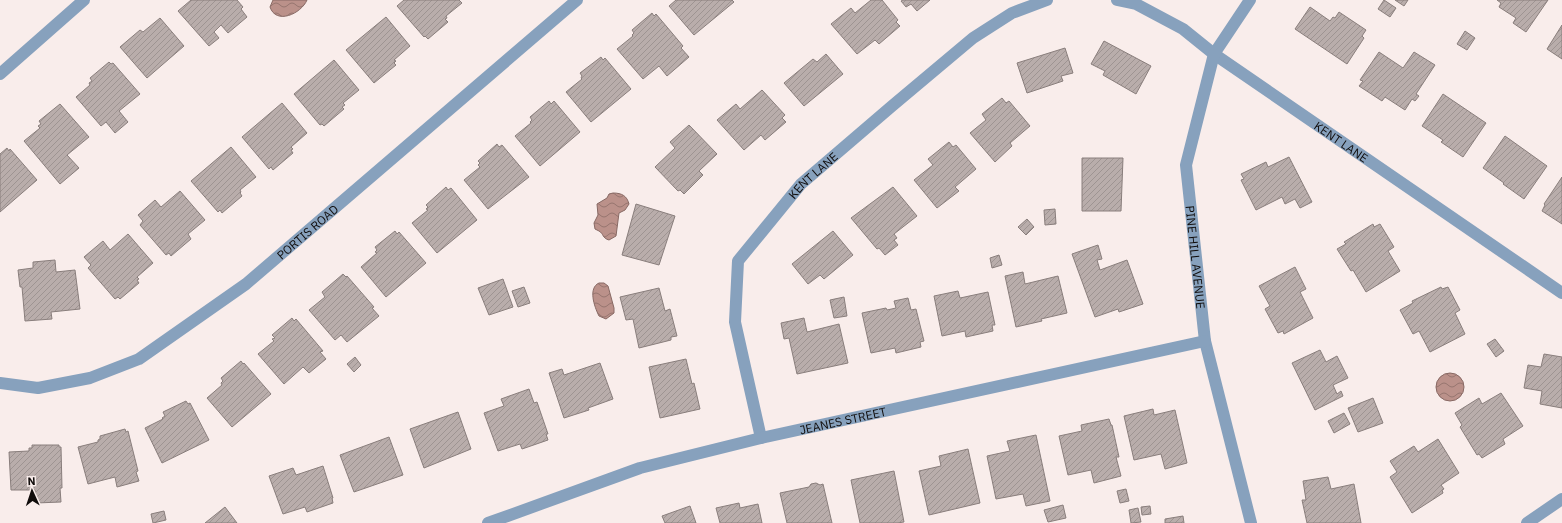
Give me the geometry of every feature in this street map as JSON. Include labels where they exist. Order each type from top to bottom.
[{"type":"street","points":[[0,74],[84,0]]},
{"type":"street","name":"PORTIS ROAD","points":[[0,383],[38,388],[90,378],[139,360],[246,284],[577,0]]},
{"type":"street","name":"KENT LANE","points":[[761,438],[735,322],[738,261],[801,184],[892,106],[973,38],[1012,13],[1047,0]]},
{"type":"street","name":"KENT LANE","points":[[1117,0],[1136,4],[1183,29],[1214,54],[1562,293]]},
{"type":"street","name":"PINE HILL AVENUE","points":[[1250,0],[1214,54],[1186,165],[1205,342],[1251,523]]},
{"type":"street","name":"JEANES STREET","points":[[488,523],[640,468],[761,438],[1205,342]]},
{"type":"street","points":[[1527,523],[1562,499]]},
{"type":"water","points":[[273,0],[307,0],[300,10],[288,16],[283,16],[277,15],[273,12],[270,7]]},
{"type":"water","points":[[613,193],[624,196],[629,204],[625,210],[619,213],[616,236],[609,240],[605,238],[601,232],[595,229],[594,223],[598,215],[597,204],[607,198],[609,194]]},
{"type":"water","points":[[599,283],[604,283],[608,286],[614,308],[614,313],[606,319],[599,316],[593,298],[594,289]]},
{"type":"water","points":[[1450,373],[1460,377],[1464,387],[1460,397],[1450,401],[1440,397],[1436,387],[1440,377]]},
{"type":"building","points":[[191,0],[237,0],[243,7],[241,9],[247,17],[228,33],[221,25],[214,32],[219,38],[209,46],[178,11]]},
{"type":"building","points":[[404,0],[459,0],[462,3],[446,16],[447,18],[445,19],[448,22],[428,39],[425,36],[424,37],[397,6]]},
{"type":"building","points":[[676,0],[732,0],[734,2],[694,35],[669,6]]},
{"type":"building","points":[[871,0],[882,0],[898,20],[896,22],[900,26],[879,44],[875,40],[857,54],[831,24],[851,8],[855,13]]},
{"type":"building","points":[[930,0],[917,11],[911,4],[906,7],[901,1]]},
{"type":"building","points":[[1384,0],[1396,8],[1390,17],[1378,9]]},
{"type":"building","points":[[1395,0],[1408,0],[1404,6]]},
{"type":"building","points":[[1497,0],[1548,0],[1526,32],[1513,23],[1516,18],[1499,7],[1501,3]]},
{"type":"building","points":[[1310,7],[1330,21],[1333,17],[1335,18],[1339,12],[1366,30],[1362,36],[1364,38],[1347,64],[1295,29]]},
{"type":"building","points":[[652,13],[654,16],[656,14],[683,46],[681,48],[689,57],[667,76],[659,66],[643,79],[617,49],[633,36],[632,35],[634,33],[632,30]]},
{"type":"building","points":[[386,17],[410,46],[394,60],[396,61],[394,63],[396,65],[374,83],[346,50]]},
{"type":"building","points":[[160,18],[184,46],[147,78],[120,47],[140,30],[143,32]]},
{"type":"building","points":[[1562,25],[1562,59],[1547,49]]},
{"type":"building","points":[[1465,31],[1475,38],[1467,50],[1457,44]]},
{"type":"building","points":[[1104,41],[1151,66],[1136,94],[1103,75],[1105,71],[1091,64]]},
{"type":"building","points":[[1065,48],[1073,73],[1061,76],[1063,81],[1027,93],[1017,63]]},
{"type":"building","points":[[1379,52],[1403,68],[1414,52],[1435,65],[1416,94],[1419,96],[1415,101],[1412,99],[1405,110],[1385,97],[1382,101],[1359,86],[1363,81],[1360,80]]},
{"type":"building","points":[[826,54],[843,74],[804,106],[784,83],[813,59],[817,62]]},
{"type":"building","points":[[601,57],[603,60],[605,58],[631,89],[591,122],[566,92],[582,79],[580,73]]},
{"type":"building","points":[[334,60],[359,90],[343,103],[345,105],[342,107],[344,109],[324,126],[322,124],[320,125],[294,94]]},
{"type":"building","points":[[109,62],[111,64],[113,63],[140,94],[119,111],[128,122],[115,133],[106,122],[101,126],[76,97],[90,85],[89,83],[92,81],[90,78]]},
{"type":"building","points":[[762,90],[785,115],[782,118],[786,122],[765,140],[761,135],[744,150],[717,120],[736,104],[740,109]]},
{"type":"building","points":[[1443,94],[1486,123],[1463,157],[1441,142],[1443,140],[1422,126]]},
{"type":"building","points":[[1002,98],[1006,103],[1009,101],[1030,126],[1010,143],[1012,146],[995,162],[970,133],[986,120],[982,114]]},
{"type":"building","points":[[549,101],[551,104],[554,101],[580,132],[540,166],[515,136],[531,123],[530,122],[532,120],[530,117]]},
{"type":"building","points":[[282,103],[307,133],[291,147],[293,149],[291,150],[293,153],[273,170],[271,167],[269,169],[242,137]]},
{"type":"building","points":[[60,104],[89,137],[67,155],[79,168],[60,184],[24,141],[40,128],[38,126],[41,124],[39,121]]},
{"type":"building","points":[[689,125],[717,154],[699,171],[703,175],[684,194],[680,190],[678,191],[655,167],[675,148],[670,142]]},
{"type":"building","points":[[1505,136],[1547,166],[1524,199],[1483,168]]},
{"type":"building","points":[[949,142],[953,147],[956,145],[976,169],[955,187],[959,191],[937,208],[914,180],[933,165],[928,159]]},
{"type":"building","points":[[497,144],[499,147],[502,145],[529,177],[488,209],[464,180],[480,167],[478,165],[480,163],[478,161]]},
{"type":"building","points":[[231,147],[256,177],[240,190],[242,196],[222,213],[220,210],[218,212],[191,181]]},
{"type":"building","points":[[7,148],[9,151],[10,149],[37,180],[0,212],[0,154]]},
{"type":"building","points":[[1289,157],[1312,202],[1300,208],[1295,199],[1285,204],[1282,197],[1256,210],[1241,180],[1244,179],[1241,174],[1266,162],[1268,167]]},
{"type":"building","points":[[1082,158],[1123,158],[1121,211],[1082,211]]},
{"type":"building","points":[[1562,177],[1562,224],[1542,211],[1545,205],[1544,204]]},
{"type":"building","points":[[446,187],[448,190],[451,188],[477,220],[437,253],[412,223],[428,210],[426,209],[428,207],[426,205]]},
{"type":"building","points":[[893,187],[917,216],[894,234],[897,238],[894,240],[898,245],[885,255],[879,248],[877,249],[851,218]]},
{"type":"building","points":[[180,191],[205,220],[188,234],[191,239],[171,256],[169,253],[166,255],[140,225],[143,221],[138,215],[155,200],[161,207]]},
{"type":"building","points":[[636,204],[675,216],[659,265],[622,255]]},
{"type":"building","points":[[1055,209],[1056,224],[1045,225],[1044,210]]},
{"type":"building","points":[[1027,219],[1034,227],[1026,235],[1018,227]]},
{"type":"building","points":[[1373,224],[1374,227],[1380,224],[1394,247],[1388,251],[1400,271],[1366,292],[1353,270],[1351,271],[1337,249],[1346,244],[1344,242]]},
{"type":"building","points":[[395,231],[397,234],[399,232],[426,263],[386,297],[361,267],[377,253],[375,252],[377,250],[375,247]]},
{"type":"building","points":[[833,231],[853,255],[824,279],[820,275],[808,284],[792,264]]},
{"type":"building","points":[[128,234],[153,263],[137,277],[139,279],[137,280],[139,283],[120,299],[118,297],[115,299],[88,268],[91,265],[84,257],[103,241],[110,250]]},
{"type":"building","points":[[1098,245],[1102,259],[1097,260],[1100,270],[1127,260],[1143,304],[1119,312],[1118,309],[1095,317],[1072,254]]},
{"type":"building","points":[[999,255],[1002,265],[992,268],[990,258]]},
{"type":"building","points":[[55,260],[56,272],[75,270],[80,309],[51,312],[52,319],[25,321],[22,287],[20,287],[18,270],[33,268],[33,262]]},
{"type":"building","points":[[1295,267],[1306,289],[1300,292],[1313,318],[1284,334],[1283,331],[1278,333],[1265,309],[1270,306],[1259,286]]},
{"type":"building","points":[[1023,272],[1025,284],[1058,276],[1067,313],[1016,327],[1005,276]]},
{"type":"building","points":[[343,274],[346,277],[347,276],[374,307],[372,308],[379,316],[347,342],[341,335],[335,340],[309,310],[325,297],[322,292]]},
{"type":"building","points":[[503,279],[513,307],[489,315],[478,288]]},
{"type":"building","points":[[524,287],[530,303],[518,307],[512,291]]},
{"type":"building","points":[[1441,287],[1442,289],[1448,287],[1460,310],[1455,313],[1465,334],[1430,352],[1419,331],[1413,334],[1400,310],[1413,303],[1412,301]]},
{"type":"building","points":[[659,288],[665,311],[670,309],[677,336],[671,337],[671,340],[639,348],[633,319],[626,320],[620,297]]},
{"type":"building","points":[[958,291],[960,298],[988,292],[995,325],[992,325],[993,331],[966,337],[965,331],[942,336],[934,296]]},
{"type":"building","points":[[844,297],[847,316],[834,318],[830,300]]},
{"type":"building","points":[[908,298],[911,310],[916,309],[924,341],[920,342],[921,347],[896,353],[895,348],[871,353],[862,313],[886,308],[887,310],[896,308],[894,301]]},
{"type":"building","points":[[292,318],[294,321],[296,319],[323,351],[320,352],[326,359],[309,373],[303,367],[284,384],[258,354],[274,341],[272,339],[275,338],[272,335]]},
{"type":"building","points":[[804,318],[807,332],[839,324],[848,363],[797,374],[789,338],[784,339],[781,323]]},
{"type":"building","points":[[1495,339],[1504,351],[1496,357],[1487,344]]},
{"type":"building","points":[[1320,350],[1326,362],[1337,356],[1348,378],[1333,385],[1337,394],[1341,391],[1343,396],[1315,410],[1292,363]]},
{"type":"building","points":[[1544,354],[1562,357],[1562,408],[1540,404],[1542,391],[1524,388],[1528,365],[1541,367]]},
{"type":"building","points":[[355,357],[361,365],[354,372],[347,364]]},
{"type":"building","points":[[686,359],[692,384],[694,383],[700,409],[660,418],[649,367]]},
{"type":"building","points":[[241,361],[271,394],[232,427],[207,398],[222,385],[221,383],[223,381],[221,378]]},
{"type":"building","points":[[600,363],[613,399],[588,408],[589,410],[564,418],[549,373],[562,369],[564,375]]},
{"type":"building","points":[[529,389],[534,403],[537,402],[548,434],[546,434],[548,440],[522,449],[520,444],[498,451],[484,413],[504,406],[501,399]]},
{"type":"building","points":[[1501,393],[1523,426],[1503,439],[1505,444],[1482,458],[1479,454],[1477,455],[1460,427],[1462,425],[1455,413],[1479,398],[1482,404]]},
{"type":"building","points":[[1373,398],[1383,423],[1358,432],[1348,408]]},
{"type":"building","points":[[186,401],[188,404],[190,403],[209,440],[162,463],[145,428],[163,419],[162,418],[165,416],[163,412]]},
{"type":"building","points":[[1153,409],[1154,415],[1175,410],[1187,463],[1165,469],[1161,454],[1134,460],[1124,416]]},
{"type":"building","points":[[458,412],[471,449],[424,468],[410,429]]},
{"type":"building","points":[[1344,413],[1350,424],[1334,433],[1328,421]]},
{"type":"building","points":[[1109,419],[1112,425],[1119,457],[1116,457],[1121,476],[1094,483],[1091,470],[1068,475],[1059,436],[1082,431],[1081,425]]},
{"type":"building","points":[[125,429],[126,432],[128,431],[139,481],[117,487],[115,477],[88,484],[78,447],[98,442],[100,436]]},
{"type":"building","points":[[1036,435],[1050,501],[1026,506],[1023,494],[996,499],[987,456],[1010,451],[1007,441]]},
{"type":"building","points":[[389,437],[403,475],[354,492],[340,455]]},
{"type":"building","points":[[1438,439],[1459,473],[1441,485],[1444,489],[1442,490],[1443,493],[1412,513],[1390,477],[1397,472],[1390,461],[1414,446],[1418,452]]},
{"type":"building","points":[[32,445],[59,445],[59,447],[61,447],[61,502],[36,503],[35,490],[11,490],[9,452],[29,451],[29,448],[32,448]]},
{"type":"building","points":[[968,449],[980,503],[929,515],[919,471],[941,466],[939,456]]},
{"type":"building","points":[[323,466],[333,498],[333,503],[307,512],[305,507],[283,514],[269,476],[293,468],[296,475]]},
{"type":"building","points":[[894,471],[904,522],[860,523],[851,480]]},
{"type":"building","points":[[1328,477],[1331,489],[1354,484],[1361,523],[1307,523],[1302,500],[1306,500],[1303,481]]},
{"type":"building","points":[[816,483],[820,485],[823,484],[832,523],[787,523],[780,493],[809,487],[811,484]]},
{"type":"building","points":[[1126,489],[1129,501],[1120,503],[1117,491]]},
{"type":"building","points":[[739,503],[740,508],[758,504],[762,523],[720,523],[716,508]]},
{"type":"building","points":[[1063,505],[1066,518],[1048,522],[1044,510]]},
{"type":"building","points":[[690,506],[696,523],[665,523],[662,516]]},
{"type":"building","points":[[1150,506],[1151,514],[1142,515],[1141,507]]},
{"type":"building","points":[[225,507],[237,523],[205,523]]},
{"type":"building","points":[[1138,508],[1141,522],[1131,523],[1129,510]]},
{"type":"building","points":[[164,511],[166,520],[153,523],[151,514]]},
{"type":"building","points":[[1183,516],[1184,523],[1165,523],[1165,519]]}]
